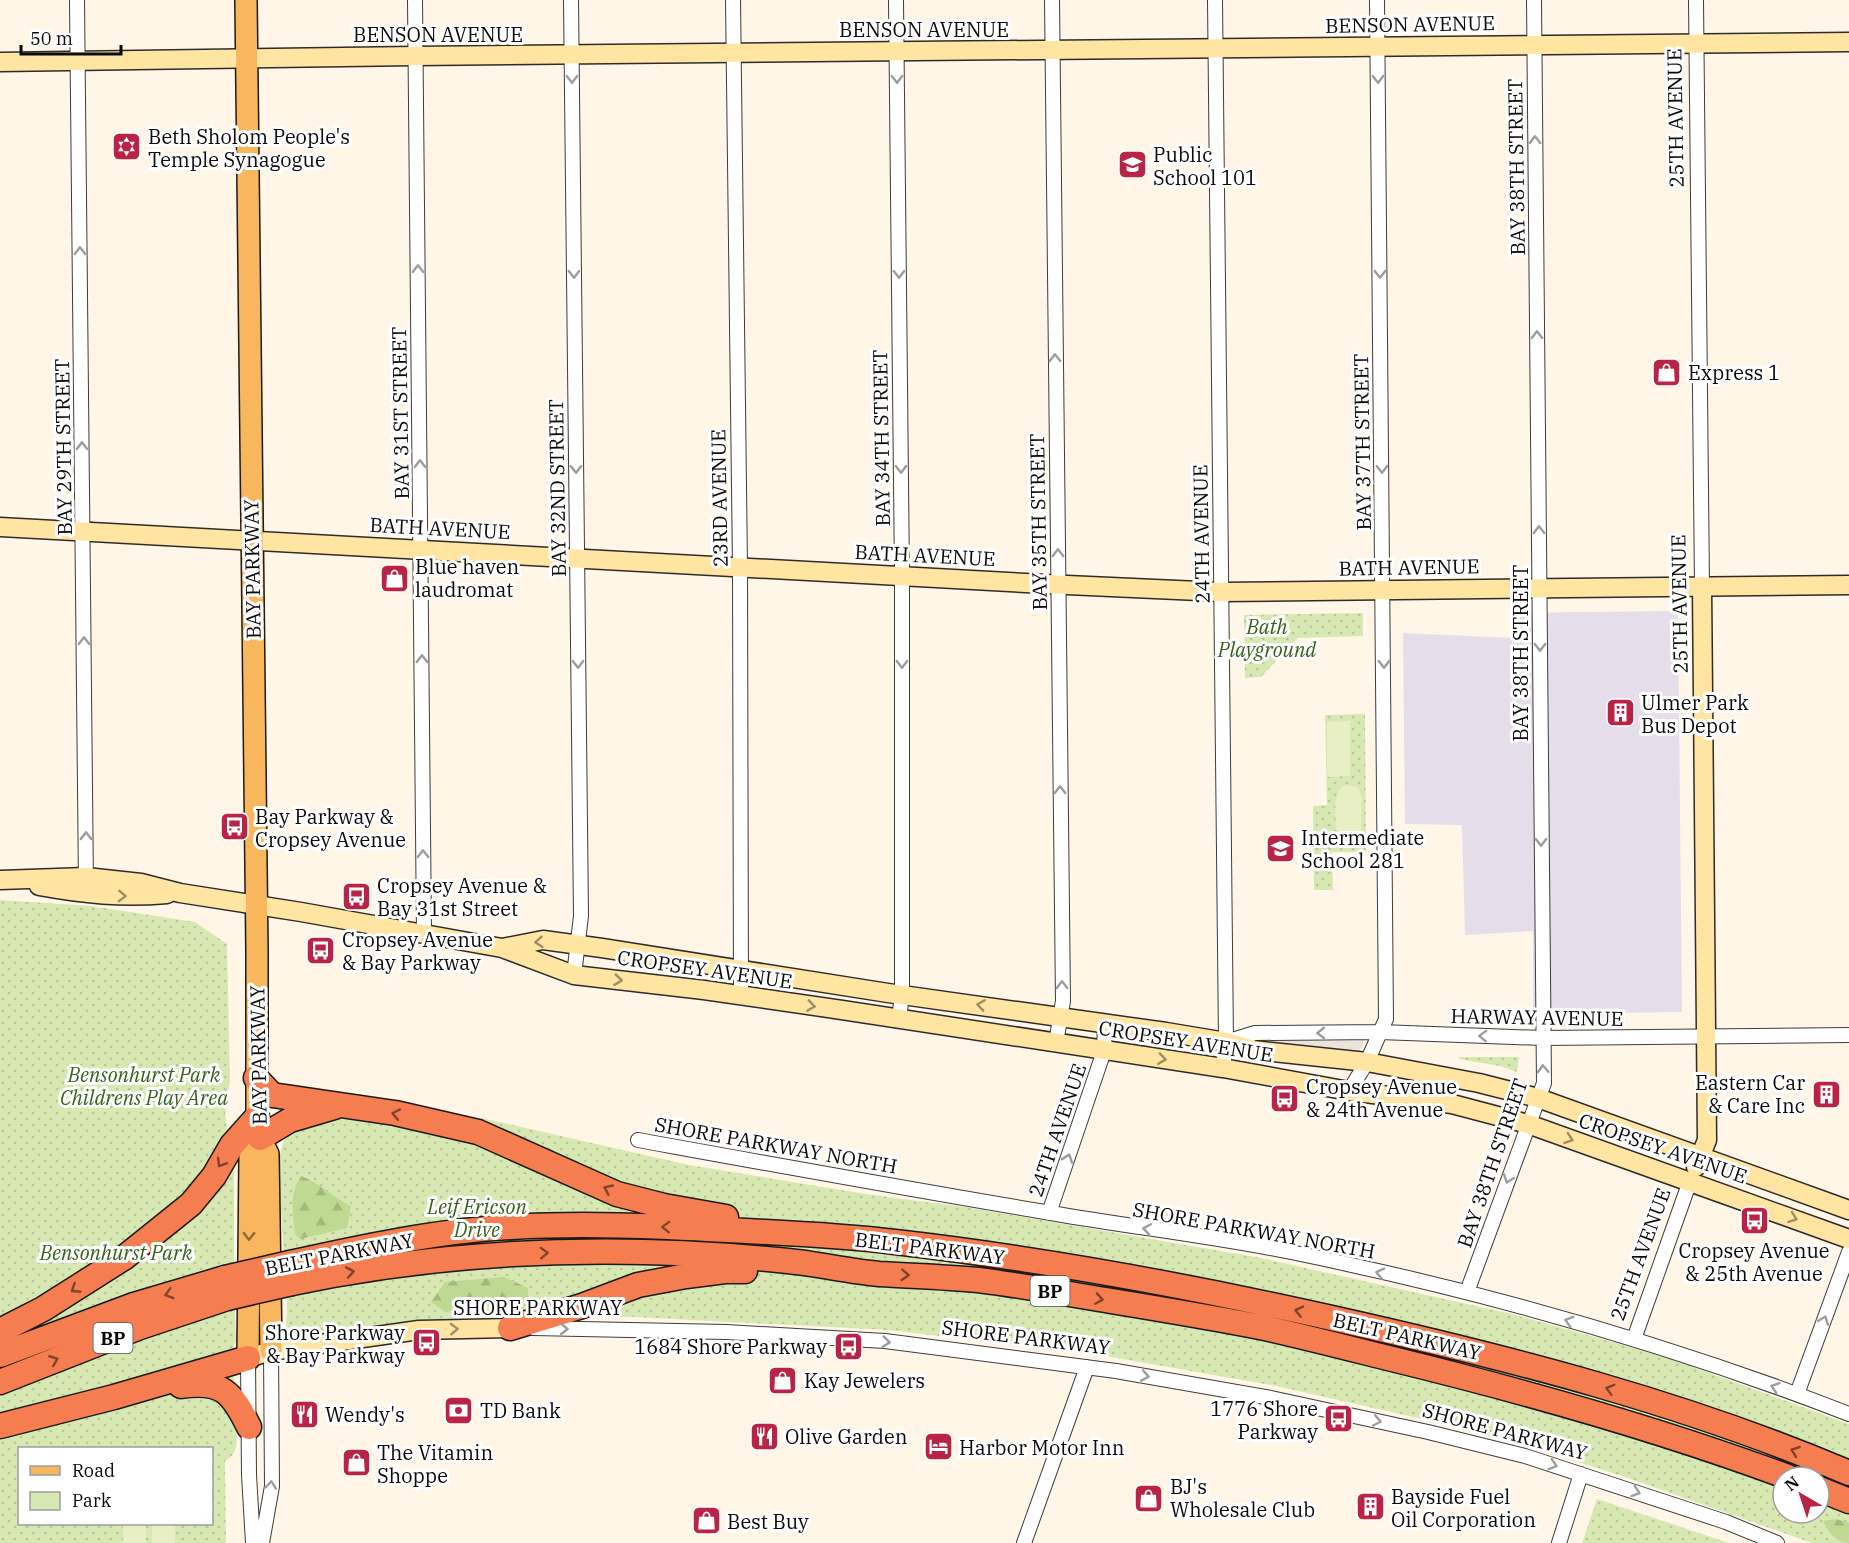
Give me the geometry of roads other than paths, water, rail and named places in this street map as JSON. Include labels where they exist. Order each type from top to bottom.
[{"type":"highway","points":[[256,1078],[272,1095],[395,1113],[478,1132],[617,1194],[664,1206],[892,1241]]},
{"type":"highway","points":[[0,1331],[42,1309],[125,1257],[191,1204],[214,1176],[232,1145],[258,1127],[342,1104]]},
{"type":"highway","name":"BELT PARKWAY","points":[[0,1355],[134,1305],[291,1273],[414,1238],[508,1227],[603,1225],[796,1234],[892,1241],[1165,1282],[1444,1343],[1635,1396],[1734,1429],[1849,1473]]},
{"type":"highway","name":"BELT PARKWAY","points":[[291,1273],[501,1254],[596,1252],[693,1254],[789,1261],[876,1273],[977,1280],[1145,1306],[1265,1328],[1451,1373],[1548,1400],[1674,1437],[1771,1471]]},
{"type":"highway","points":[[510,1328],[582,1306],[638,1285],[686,1276],[724,1271],[876,1273]]},
{"type":"highway","name":"BELT PARKWAY","points":[[0,1382],[140,1327],[226,1288]]},
{"type":"highway","points":[[0,1426],[114,1397],[248,1358]]},
{"type":"highway","points":[[114,1397],[202,1383],[212,1385],[223,1390],[232,1399],[249,1427]]},
{"type":"highway","points":[[1831,1494],[1849,1501]]},
{"type":"main road","name":"BAY PARKWAY","points":[[246,0],[258,1127],[250,1156],[248,1358]]},
{"type":"main road","name":"BAY PARKWAY","points":[[258,1127],[268,1154],[271,1351]]},
{"type":"street","name":"BAY 29TH STREET","points":[[77,0],[86,886]]},
{"type":"street","name":"BAY 31ST STREET","points":[[415,0],[424,933]]},
{"type":"street","name":"BAY 32ND STREET","points":[[571,0],[581,916],[574,975]]},
{"type":"street","name":"23RD AVENUE","points":[[733,0],[740,567],[741,996]]},
{"type":"street","name":"BAY 34TH STREET","points":[[896,0],[902,576],[903,995],[899,1019]]},
{"type":"street","name":"BAY 35TH STREET","points":[[1052,0],[1063,1001],[1056,1043]]},
{"type":"street","name":"24TH AVENUE","points":[[1215,0],[1226,1042],[1223,1068]]},
{"type":"street","name":"BAY 37TH STREET","points":[[1349,1091],[1367,1062],[1386,1019],[1377,0]]},
{"type":"street","name":"BAY 38TH STREET","points":[[1467,1292],[1544,1083],[1534,0]]},
{"type":"street","name":"25TH AVENUE","points":[[1634,1339],[1690,1180],[1707,1140],[1696,0]]},
{"type":"street","name":"BENSON AVENUE","points":[[0,62],[1849,42]]},
{"type":"street","name":"BATH AVENUE","points":[[0,527],[1221,592],[1849,585]]},
{"type":"street","name":"CROPSEY AVENUE","points":[[3,880],[86,886],[141,883],[180,893],[502,948],[574,975],[899,1019],[1223,1068],[1349,1091],[1452,1104],[1528,1124],[1690,1180],[1849,1239]]},
{"type":"street","name":"CROPSEY AVENUE","points":[[502,948],[543,940],[903,995],[1106,1023],[1226,1042],[1253,1050],[1367,1062],[1479,1083],[1538,1098],[1849,1210]]},
{"type":"street","name":"24TH AVENUE","points":[[1049,1213],[1104,1051],[1106,1023]]},
{"type":"street","name":"HARWAY AVENUE","points":[[1226,1042],[1255,1033],[1380,1032],[1542,1038],[1849,1035]]},
{"type":"street","name":"SHORE PARKWAY NORTH","points":[[638,1140],[1049,1213],[1290,1252],[1467,1292],[1634,1339],[1849,1414]]},
{"type":"street","points":[[1797,1394],[1849,1252]]},
{"type":"street","name":"SHORE PARKWAY","points":[[248,1358],[271,1351],[419,1330],[510,1328],[726,1332],[885,1341],[1087,1367],[1271,1398],[1428,1432],[1525,1456],[1726,1522],[1777,1543]]},
{"type":"street","name":"BAY PARKWAY","points":[[262,1543],[272,1486],[271,1351]]},
{"type":"street","name":"BAY PARKWAY","points":[[248,1358],[249,1475],[254,1543]]},
{"type":"street","points":[[1024,1543],[1087,1367]]},
{"type":"street","points":[[1559,1543],[1581,1474]]},
{"type":"place","name":"Beth Sholom People's Temple Synagogue","points":[[127,147]]},
{"type":"place","name":"Public School 101","points":[[1132,165]]},
{"type":"place","name":"Express 1","points":[[1667,372]]},
{"type":"place","name":"Blue haven laudromat","points":[[394,578]]},
{"type":"place","name":"Ulmer Park Bus Depot","points":[[1620,713]]},
{"type":"place","name":"Bay Parkway & Cropsey Avenue","points":[[234,827]]},
{"type":"place","name":"Intermediate School 281","points":[[1280,848]]},
{"type":"place","name":"Cropsey Avenue & Bay 31st Street","points":[[356,896]]},
{"type":"place","name":"Cropsey Avenue & Bay Parkway","points":[[321,950]]},
{"type":"place","name":"Eastern Car & Care Inc","points":[[1826,1094]]},
{"type":"place","name":"Cropsey Avenue & 24th Avenue","points":[[1285,1098]]},
{"type":"place","name":"Cropsey Avenue & 25th Avenue","points":[[1754,1220]]},
{"type":"place","name":"Shore Parkway & Bay Parkway","points":[[426,1343]]},
{"type":"place","name":"1684 Shore Parkway","points":[[848,1346]]},
{"type":"place","name":"Kay Jewelers","points":[[783,1380]]},
{"type":"place","name":"TD Bank","points":[[459,1410]]},
{"type":"place","name":"Wendy's","points":[[304,1414]]},
{"type":"place","name":"1776 Shore Parkway","points":[[1339,1419]]},
{"type":"place","name":"Olive Garden","points":[[764,1436]]},
{"type":"place","name":"Harbor Motor Inn","points":[[938,1447]]},
{"type":"place","name":"The Vitamin Shoppe","points":[[356,1463]]},
{"type":"place","name":"BJ's Wholesale Club","points":[[1149,1498]]},
{"type":"place","name":"Bayside Fuel Oil Corporation","points":[[1370,1507]]},
{"type":"place","name":"Best Buy","points":[[706,1521]]},
{"type":"park label","name":"Bath Playground","points":[[1267,638]]},
{"type":"park label","name":"Bensonhurst Park Childrens Play Area","points":[[144,1086]]},
{"type":"park label","name":"Leif Ericson Drive","points":[[477,1218]]},
{"type":"park label","name":"Bensonhurst Park","points":[[116,1252]]}]
